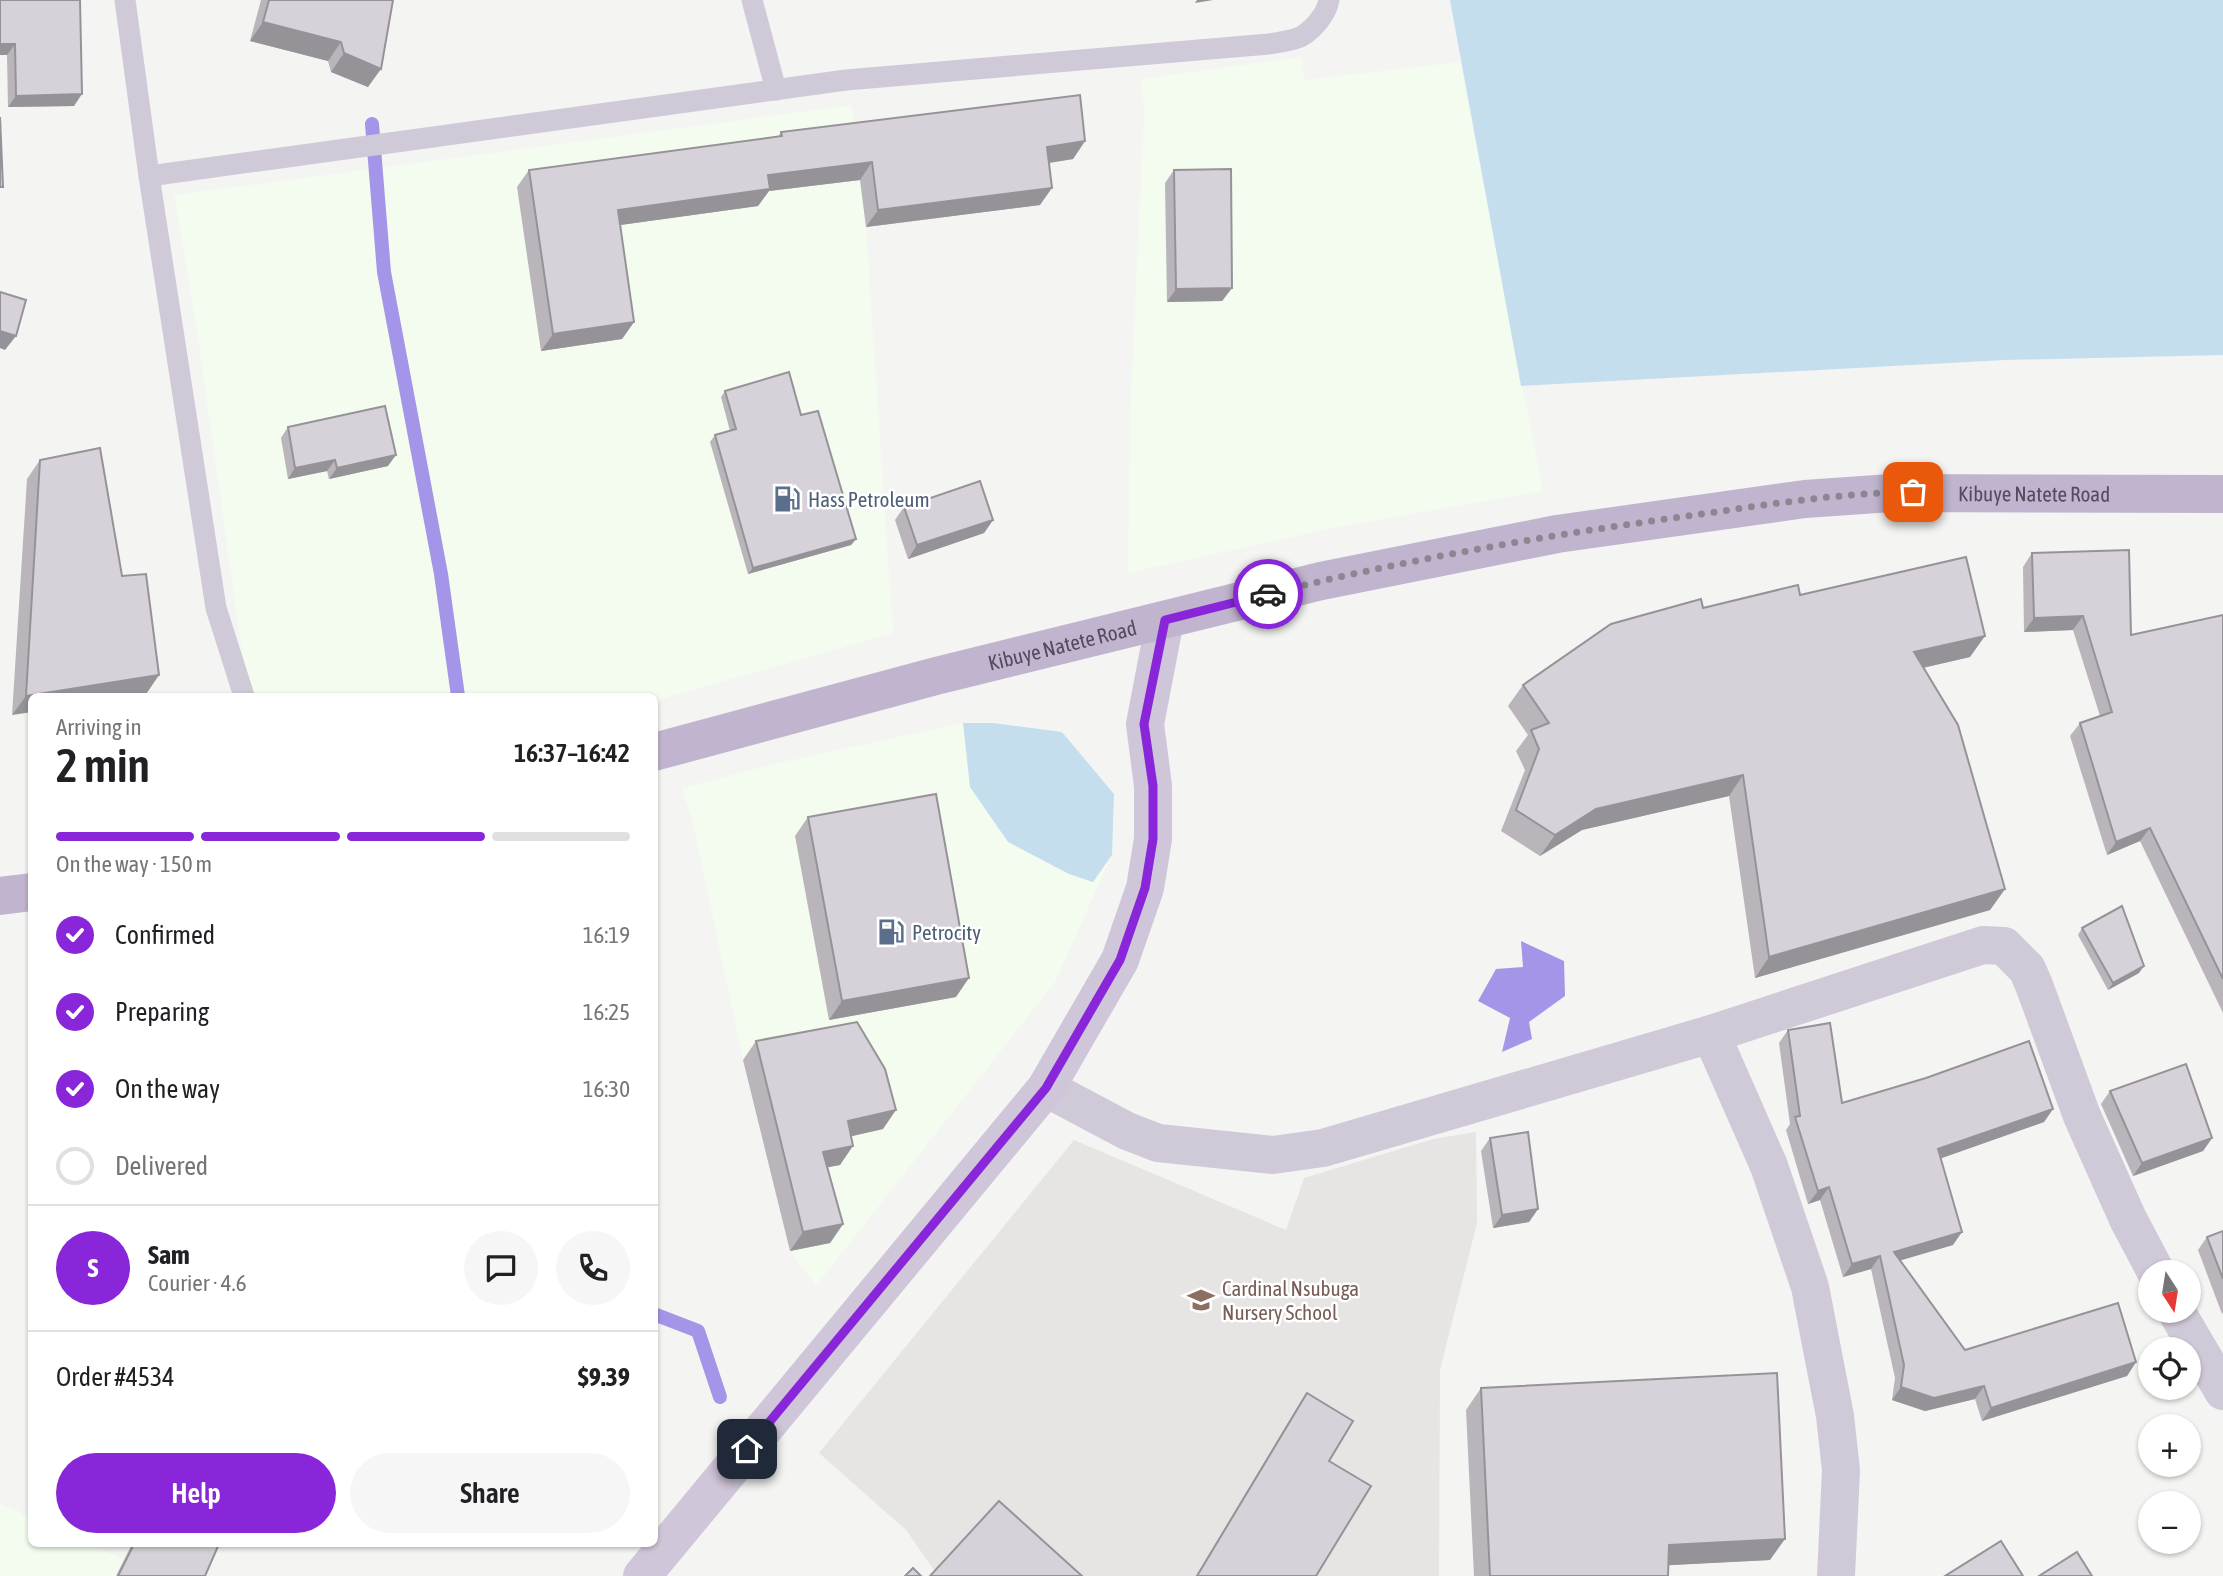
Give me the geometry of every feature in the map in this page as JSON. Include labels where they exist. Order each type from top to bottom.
[{"type":"main road","name":"Kibuye Natete Road","points":[[658,751],[936,676],[1321,581],[1544,537],[1805,499],[1903,492],[2223,494]]},
{"type":"main road","points":[[642,1576],[1046,1088],[1120,960],[1145,888],[1153,839],[1153,786],[1144,724],[1165,620]]},
{"type":"main road","points":[[0,896],[28,892]]},
{"type":"street","points":[[1046,1088],[1127,1131],[1158,1143],[1273,1155],[1323,1148],[1712,1034],[1983,944],[2004,946],[2019,959],[2034,985],[2082,1116],[2128,1219],[2150,1260]]},
{"type":"street","points":[[1712,1034],[1769,1166],[1810,1287],[1835,1416],[1841,1470],[1836,1576]]},
{"type":"street","points":[[2183,1323],[2223,1391]]},
{"type":"lane","points":[[125,0],[149,176],[216,608],[243,693]]},
{"type":"lane","points":[[752,0],[776,90]]},
{"type":"lane","points":[[149,176],[846,80],[1269,44],[1301,37],[1318,22],[1329,5],[1329,0]]},
{"type":"shaded area","points":[[1450,0],[2223,0],[2223,355],[2005,360],[1521,386]]},
{"type":"shaded area","points":[[1301,57],[1304,80],[1460,62],[1543,491],[1338,527],[1128,573],[1130,412],[1144,114],[1141,79]]},
{"type":"shaded area","points":[[852,105],[866,227],[893,633],[658,700],[658,693],[248,693],[199,345],[174,195]]},
{"type":"shaded area","points":[[963,723],[1062,732],[1114,794],[1112,855],[1055,982],[816,1286],[790,1251],[743,1060],[692,819],[681,788],[782,762]]},
{"type":"shaded area","points":[[963,723],[993,723],[1062,732],[1114,794],[1112,855],[1093,882],[1069,874],[1008,842],[970,787]]},
{"type":"shaded area","points":[[1521,941],[1564,961],[1565,996],[1529,1022],[1532,1039],[1502,1052],[1510,1018],[1478,1001],[1496,969],[1523,967]]},
{"type":"shaded area","name":"Cardinal Nsubuga Nursery School","points":[[1476,1132],[1477,1223],[1440,1370],[1439,1576],[938,1576],[906,1530],[819,1453],[1074,1140],[1286,1230],[1304,1178],[1433,1139]]},
{"type":"shaded area","points":[[0,1504],[28,1516],[28,1547],[96,1547],[160,1576],[0,1576]]},
{"type":"building","points":[[0,0],[80,0],[82,94],[16,96],[15,44],[0,44]]},
{"type":"building","points":[[269,0],[393,0],[381,69],[344,53],[341,42],[263,22]]},
{"type":"building","points":[[1080,95],[1085,141],[1047,147],[1052,188],[878,210],[872,162],[768,175],[770,189],[618,210],[634,322],[553,334],[529,170],[782,136],[781,132]]},
{"type":"building","points":[[0,117],[3,187],[0,187]]},
{"type":"building","points":[[1231,169],[1232,288],[1176,289],[1174,170]]},
{"type":"building","points":[[0,292],[26,300],[16,336],[0,331]]},
{"type":"building","points":[[789,372],[801,415],[818,411],[856,539],[753,568],[715,435],[736,429],[725,391]]},
{"type":"building","points":[[385,406],[396,455],[337,468],[335,460],[295,468],[288,427]]},
{"type":"building","points":[[100,448],[122,576],[146,574],[159,675],[45,693],[28,693],[26,696],[40,460]]},
{"type":"building","points":[[980,481],[993,520],[917,545],[904,507]]},
{"type":"building","points":[[2129,550],[2131,635],[2223,615],[2223,979],[2150,828],[2116,842],[2080,723],[2112,712],[2083,616],[2034,618],[2032,553]]},
{"type":"building","points":[[1966,557],[1985,636],[1914,652],[1958,725],[2005,889],[1769,957],[1743,775],[1596,809],[1555,835],[1516,810],[1539,749],[1531,730],[1549,723],[1523,685],[1611,624],[1701,599],[1703,608],[1798,585],[1800,595]]},
{"type":"building","points":[[936,794],[969,978],[842,1001],[808,817]]},
{"type":"building","points":[[2122,906],[2144,966],[2113,983],[2082,928]]},
{"type":"building","points":[[857,1022],[885,1069],[896,1110],[848,1121],[853,1146],[823,1152],[843,1224],[803,1232],[756,1041]]},
{"type":"building","points":[[1830,1023],[1842,1103],[1926,1078],[2029,1041],[2053,1109],[1938,1149],[1962,1232],[1894,1252],[1965,1350],[2118,1303],[2136,1362],[1991,1408],[1984,1386],[1934,1398],[1901,1387],[1904,1365],[1880,1256],[1852,1264],[1829,1187],[1818,1191],[1795,1117],[1800,1116],[1788,1030]]},
{"type":"building","points":[[2186,1064],[2212,1138],[2142,1163],[2110,1091]]},
{"type":"building","points":[[1528,1132],[1538,1209],[1502,1215],[1490,1138]]},
{"type":"building","points":[[2223,1231],[2223,1279],[2207,1237]]},
{"type":"building","points":[[1777,1373],[1785,1539],[1669,1545],[1668,1576],[1490,1576],[1481,1388]]},
{"type":"building","points":[[1307,1393],[1353,1421],[1329,1461],[1371,1486],[1316,1576],[1197,1576]]},
{"type":"building","points":[[999,1501],[1082,1576],[930,1576]]},
{"type":"building","points":[[2001,1541],[2023,1576],[1945,1576]]},
{"type":"building","points":[[132,1547],[218,1547],[205,1576],[118,1576]]},
{"type":"building","points":[[2077,1552],[2092,1576],[2039,1576]]},
{"type":"building","points":[[913,1568],[921,1576],[905,1576]]},
{"type":"waterway","points":[[372,124],[384,272],[441,574],[458,693]]},
{"type":"waterway","points":[[658,1316],[698,1331],[720,1397]]},
{"type":"way so far","points":[[1268,594],[1558,534],[1805,499],[1913,492]]},
{"type":"place","name":"Hass Petroleum","points":[[787,499]]},
{"type":"place","name":"Petrocity","points":[[891,932]]},
{"type":"place","name":"Cardinal Nsubuga Nursery School","points":[[1201,1300]]},
{"type":"route","points":[[747,1449],[1046,1088],[1120,960],[1145,888],[1153,839],[1153,786],[1144,724],[1165,620],[1268,594]]}]
